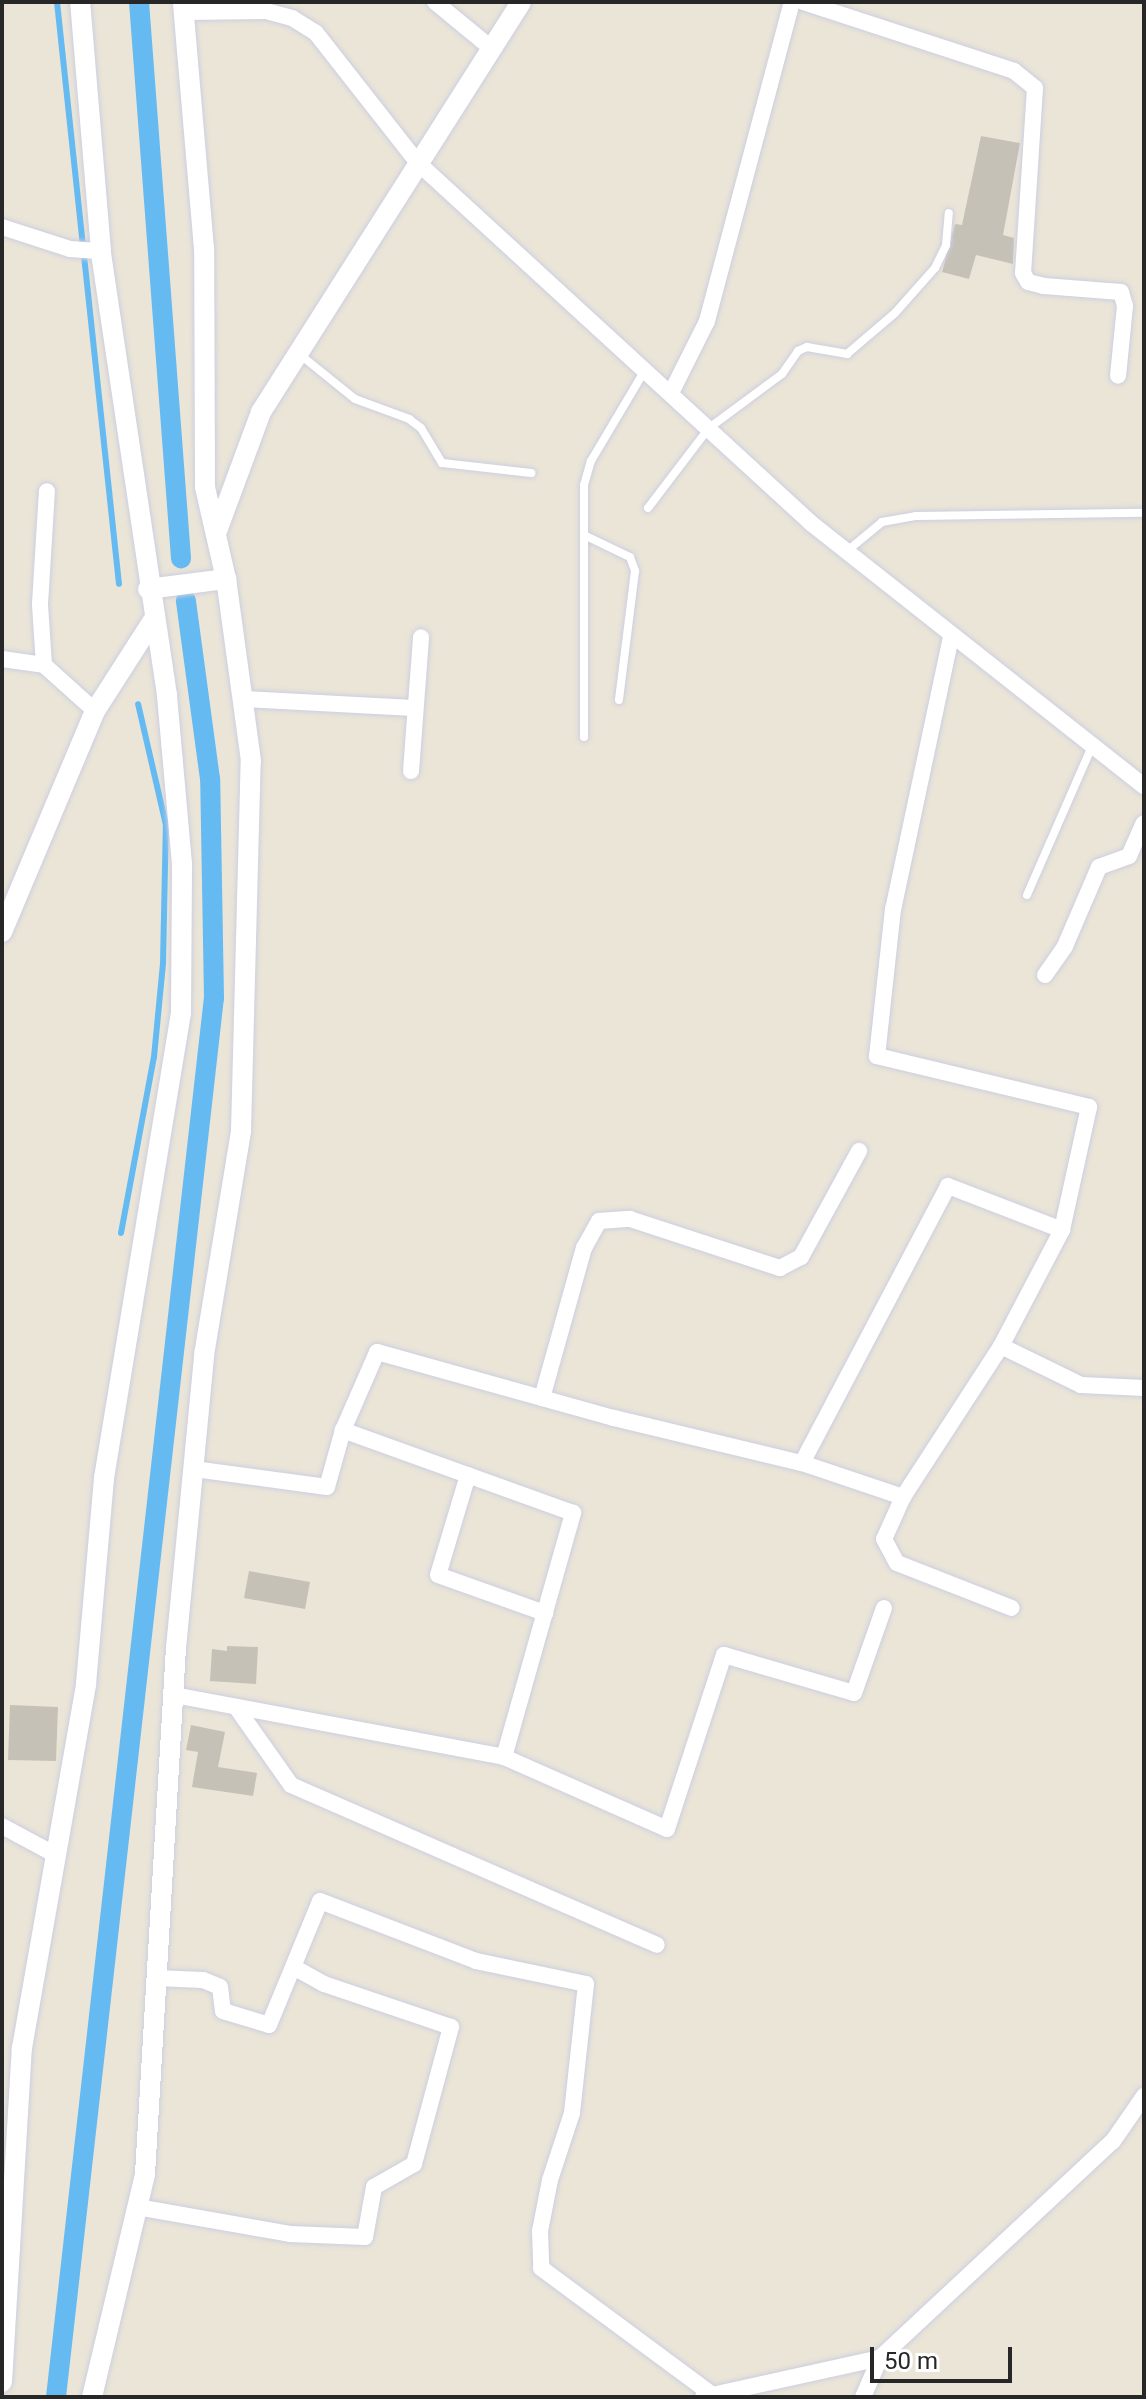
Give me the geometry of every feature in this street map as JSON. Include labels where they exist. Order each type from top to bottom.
[{"type":"street","points":[[2,2382],[22,2048],[86,1684],[104,1478],[181,1013],[182,864],[167,695],[152,622],[95,250],[80,2]]},
{"type":"street","points":[[435,2],[491,48]]},
{"type":"street","points":[[217,531],[261,412],[521,2]]},
{"type":"street","points":[[671,393],[707,321],[792,2]]},
{"type":"street","points":[[803,2],[1014,71],[1035,88],[1023,273],[1028,282],[1044,286],[1121,292],[1125,306],[1118,376]]},
{"type":"street","points":[[92,2397],[145,2174],[174,1695],[193,1469],[204,1355],[241,1131],[251,761],[226,579],[205,487],[204,249],[184,7],[266,11],[292,18],[316,33],[417,162],[645,370],[846,552],[1144,786]]},
{"type":"street","points":[[2,227],[70,249],[95,250]]},
{"type":"street","points":[[44,665],[40,604],[47,491]]},
{"type":"street","points":[[148,589],[226,579]]},
{"type":"street","points":[[2,932],[95,711],[152,622]]},
{"type":"street","points":[[411,771],[421,637]]},
{"type":"street","points":[[951,637],[893,909],[877,1056],[1089,1107],[1062,1230],[1001,1346],[903,1497],[884,1539],[897,1563],[1012,1608]]},
{"type":"street","points":[[2,659],[44,665],[95,711]]},
{"type":"street","points":[[243,699],[415,708]]},
{"type":"street","points":[[1045,975],[1065,946],[1099,867],[1129,856],[1144,823]]},
{"type":"street","points":[[542,1398],[584,1248],[599,1221],[630,1219],[780,1268],[801,1257],[859,1151]]},
{"type":"street","points":[[802,1463],[948,1186],[1062,1230]]},
{"type":"street","points":[[1001,1346],[1081,1385],[1144,1388]]},
{"type":"street","points":[[193,1469],[327,1487],[343,1430],[377,1352],[542,1398],[802,1463],[903,1497]]},
{"type":"street","points":[[343,1430],[573,1513],[504,1757]]},
{"type":"street","points":[[468,1475],[438,1575],[545,1613]]},
{"type":"street","points":[[174,1695],[504,1757],[667,1829],[724,1655],[854,1693],[884,1608]]},
{"type":"street","points":[[236,1707],[291,1785],[657,1945]]},
{"type":"street","points":[[2,1826],[54,1854]]},
{"type":"street","points":[[156,1978],[203,1980],[220,1987],[223,2011],[269,2025],[320,1901],[476,1961],[586,1984],[572,2113],[540,2231],[541,2268],[707,2396],[880,2358]]},
{"type":"street","points":[[137,2207],[290,2234],[365,2237],[374,2187],[414,2164],[451,2027],[324,1984],[293,1967]]},
{"type":"street","points":[[863,2397],[880,2358],[1137,2118],[1144,2096]]},
{"type":"lane","points":[[648,508],[709,428],[782,374],[798,351],[807,347],[847,354],[895,313],[935,268],[946,245],[949,213]]},
{"type":"lane","points":[[298,353],[355,399],[409,419],[421,428],[442,463],[531,473]]},
{"type":"lane","points":[[584,737],[584,485],[591,461],[645,370]]},
{"type":"lane","points":[[846,552],[882,522],[916,516],[1144,513]]},
{"type":"lane","points":[[584,535],[614,546],[630,557],[635,571],[619,700]]},
{"type":"lane","points":[[1027,895],[1092,746]]},
{"type":"building","points":[[981,136],[1020,143],[1003,235],[1014,238],[1013,264],[976,255],[969,279],[942,272],[955,224],[962,225]]},
{"type":"building","points":[[249,1571],[310,1582],[305,1609],[244,1598]]},
{"type":"building","points":[[227,1646],[258,1647],[256,1684],[210,1681],[212,1649],[227,1651]]},
{"type":"building","points":[[10,1705],[58,1707],[56,1761],[8,1760]]},
{"type":"building","points":[[191,1725],[225,1732],[218,1767],[257,1773],[253,1796],[192,1787],[198,1752],[186,1750]]},
{"type":"waterway","points":[[57,2],[119,584]]},
{"type":"waterway","points":[[139,2],[181,558]]},
{"type":"waterway","points":[[56,2397],[214,998],[210,779],[186,601]]},
{"type":"waterway","points":[[121,1233],[154,1057],[163,963],[166,825],[138,704]]}]
